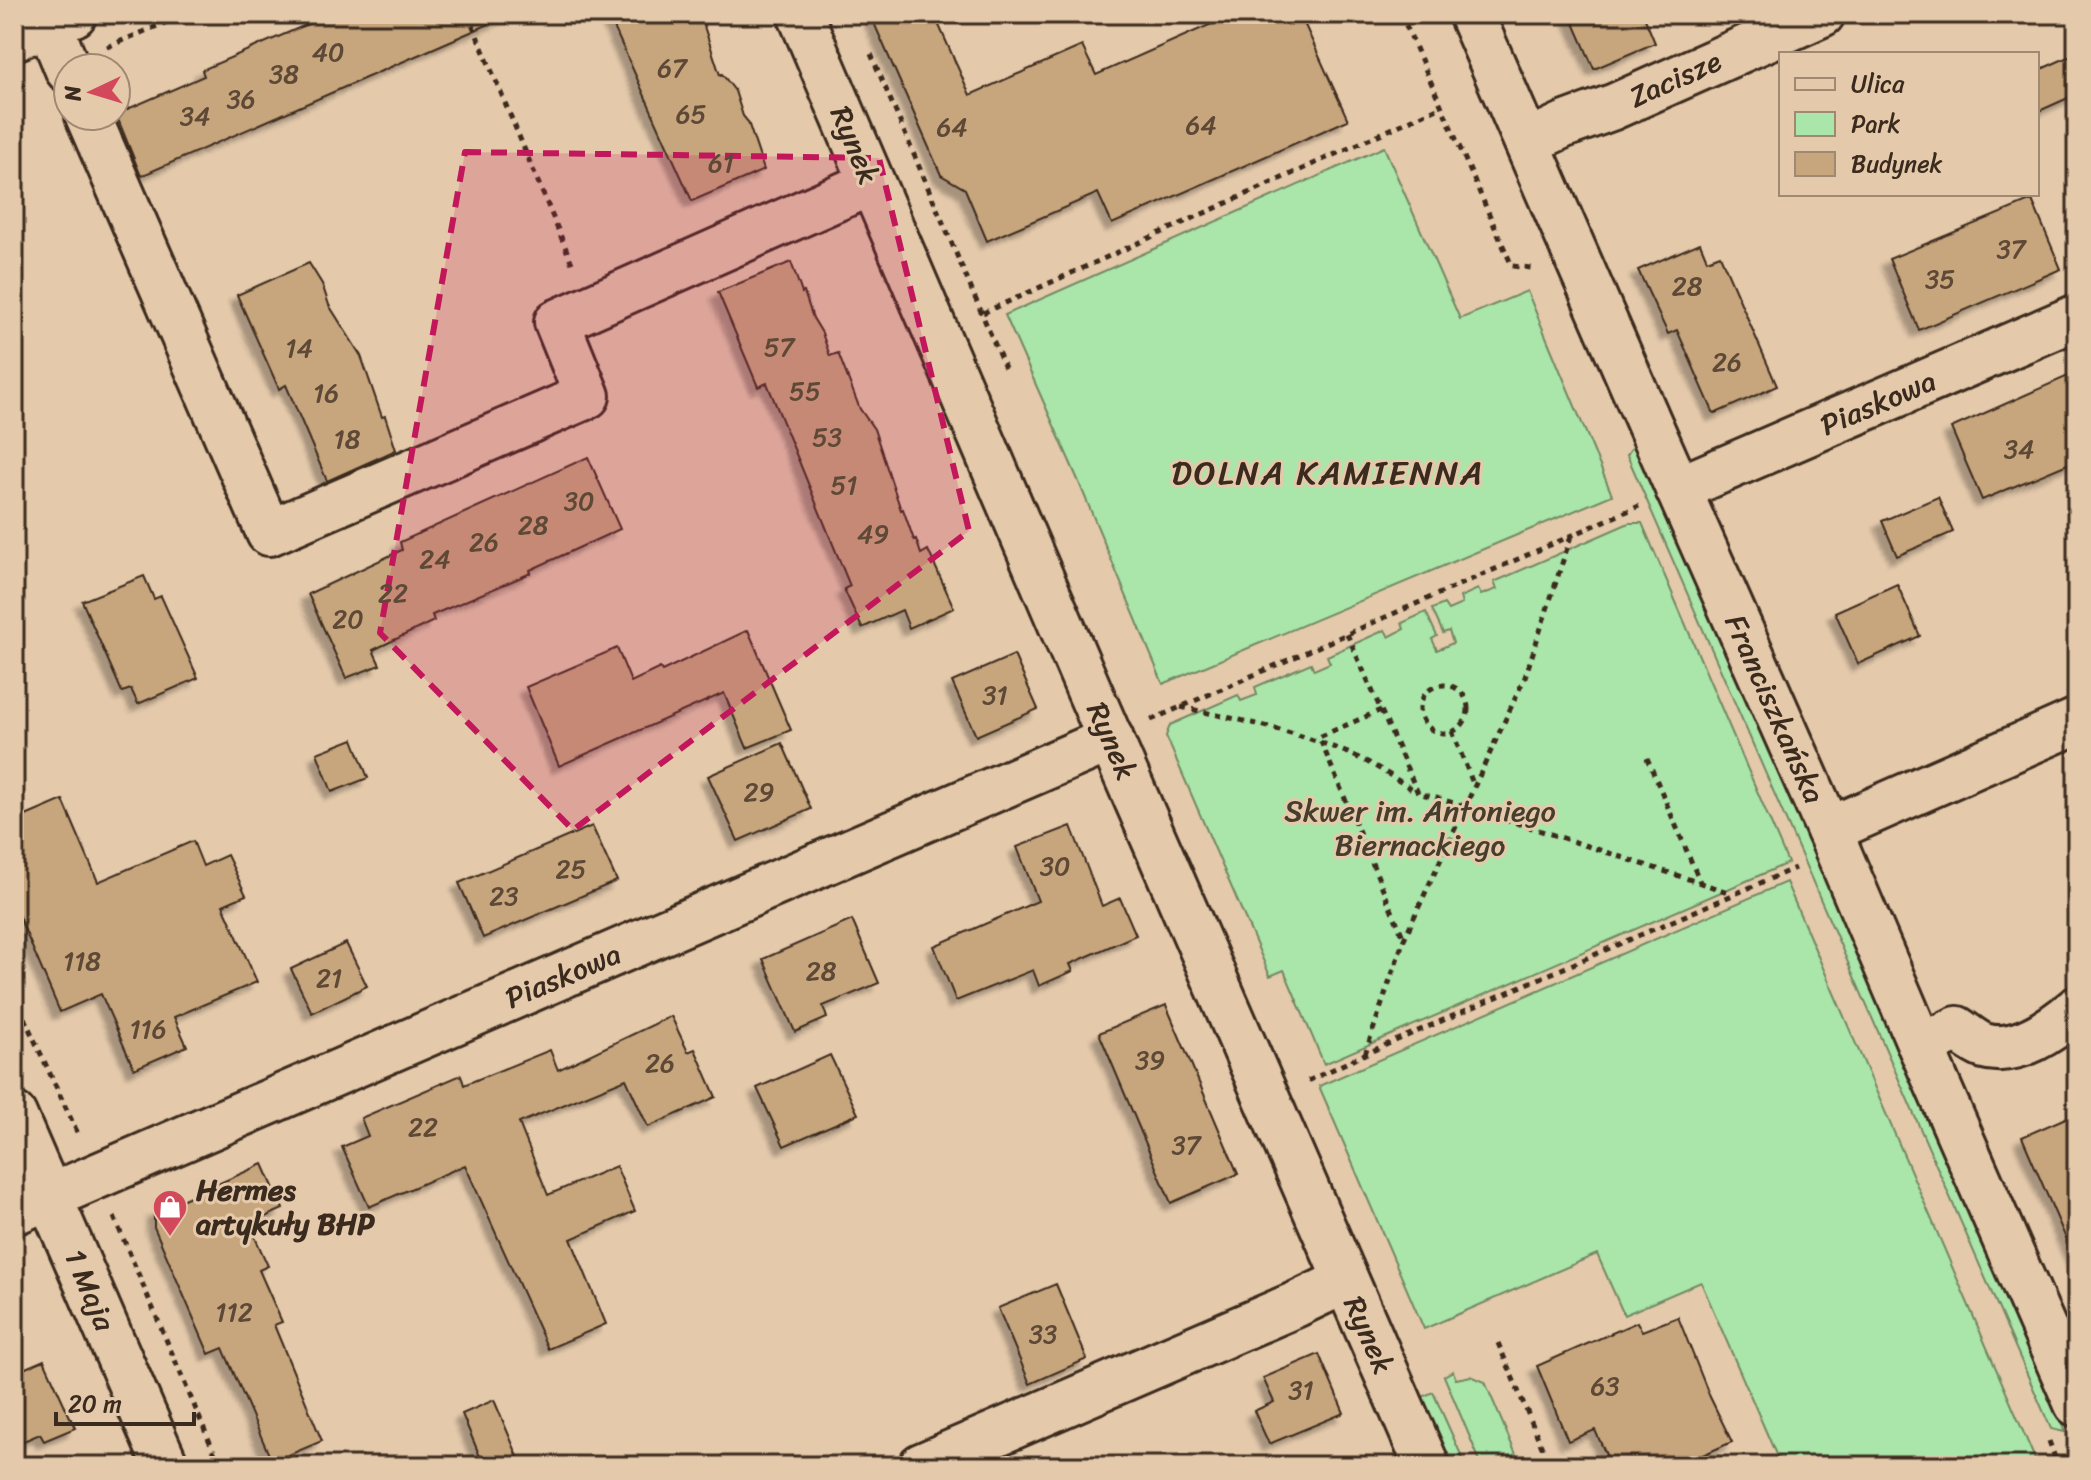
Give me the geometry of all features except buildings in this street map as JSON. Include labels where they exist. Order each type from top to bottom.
[{"type":"street","name":"Rynek","points":[[800,14],[1427,1466]]},
{"type":"street","name":"Franciszkańska","points":[[1471,14],[1528,142],[1659,497],[1829,830],[1921,1047],[2068,1361],[2077,1404]]},
{"type":"street","name":"Zacisze","points":[[1528,142],[1822,14]]},
{"type":"street","points":[[46,25],[59,52]]},
{"type":"street","points":[[95,132],[269,533],[587,396],[557,322],[871,183]]},
{"type":"street","name":"Piaskowa","points":[[1659,497],[2077,317]]},
{"type":"street","points":[[1829,830],[2077,721]]},
{"type":"street","name":"Piaskowa","points":[[32,1205],[1111,739]]},
{"type":"street","points":[[1921,1047],[1957,1029],[1981,1045],[1997,1048],[2016,1045],[2037,1037],[2077,1009]]},
{"type":"street","name":"1 Maja","points":[[14,1115],[32,1205],[166,1466]]},
{"type":"street","points":[[921,1466],[1345,1281]]},
{"type":"path","points":[[468,14],[590,307]]},
{"type":"path","points":[[983,313],[1442,106]]},
{"type":"path","points":[[1151,720],[1659,497]]},
{"type":"path","points":[[1365,1054],[1404,939],[1525,677],[1571,536]]},
{"type":"path","points":[[1347,634],[1418,793]]},
{"type":"path","points":[[1439,685],[1455,687],[1466,698],[1468,706],[1464,721],[1452,731],[1430,728],[1421,715],[1422,700],[1439,685]]},
{"type":"path","points":[[1181,707],[1273,728],[1322,743],[1360,758],[1418,793],[1733,894]]},
{"type":"path","points":[[1381,710],[1319,737],[1404,939]]},
{"type":"path","points":[[1452,731],[1474,787]]},
{"type":"path","points":[[1647,758],[1700,883]]},
{"type":"path","points":[[1308,1081],[1800,866]]},
{"type":"path","points":[[14,996],[97,1176],[220,1466]]},
{"type":"path","points":[[1498,1343],[1550,1466]]},
{"type":"path","points":[[2055,1456],[2058,1466]]},
{"type":"highlighted area","points":[[465,152],[879,158],[969,531],[573,830],[380,633]]},
{"type":"green space","points":[[1384,147],[1460,319],[1527,291],[1612,495],[1163,684],[1005,315]]},
{"type":"green space","points":[[1637,444],[2065,1432],[2051,1429],[1627,455]]},
{"type":"green space","name":"Skwer im. Antoniego Biernackiego","points":[[1629,523],[1642,523],[1788,863],[1324,1064],[1284,970],[1270,976],[1166,736],[1170,725],[1238,695],[1241,701],[1257,695],[1255,687],[1311,663],[1314,670],[1330,663],[1327,656],[1385,630],[1389,637],[1404,629],[1402,623],[1426,612],[1437,636],[1432,639],[1437,650],[1453,643],[1449,631],[1443,633],[1432,609],[1444,604],[1448,610],[1462,604],[1460,597],[1478,589],[1481,595],[1497,589],[1494,582]]},
{"type":"green space","points":[[1786,882],[2038,1466],[1781,1466],[1701,1282],[1624,1315],[1597,1254],[1424,1329],[1319,1086]]},
{"type":"green space","points":[[1453,1371],[1456,1379],[1471,1376],[1485,1382],[1521,1466],[1482,1466],[1444,1376]]},
{"type":"green space","points":[[1433,1392],[1466,1466],[1449,1466],[1420,1398]]},
{"type":"place","name":"Hermes artykuły BHP","points":[[170,1238]]},
{"type":"district","name":"DOLNA KAMIENNA","points":[[1328,473]]}]
